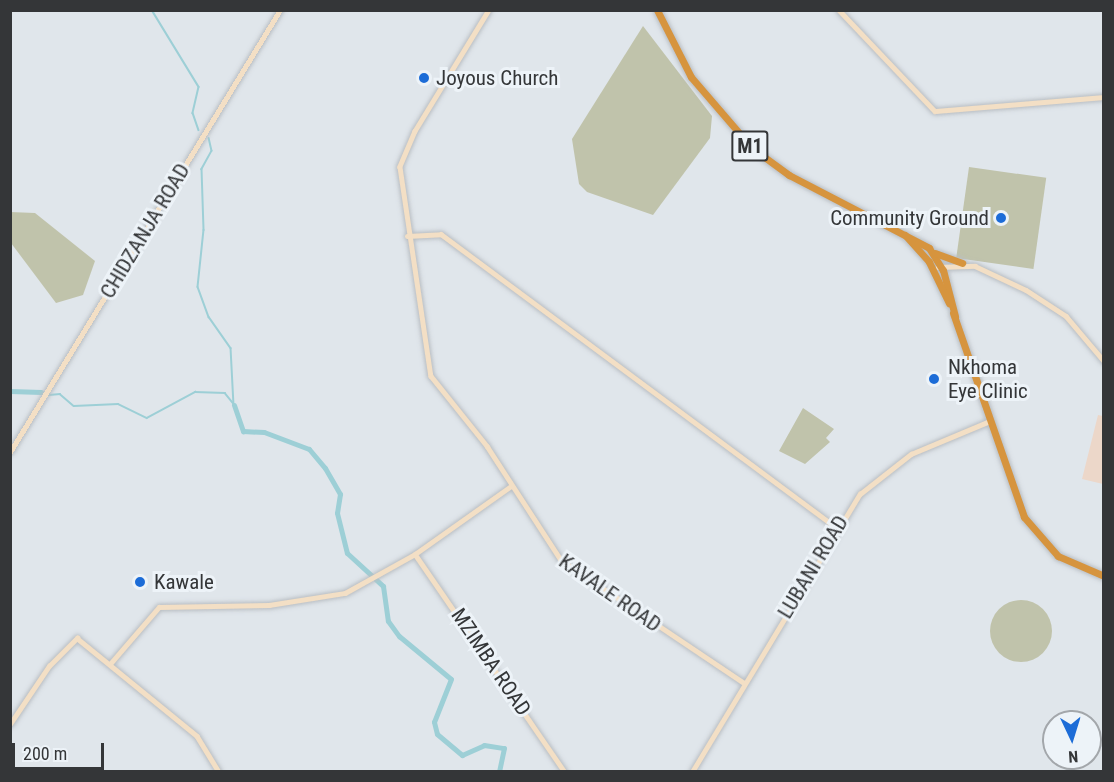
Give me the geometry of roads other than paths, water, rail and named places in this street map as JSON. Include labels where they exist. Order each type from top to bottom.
[{"type":"highway","name":"M1","points":[[657,10],[691,77],[752,148],[789,175],[922,242],[943,259],[962,263]]},
{"type":"highway","name":"M1","points":[[894,228],[945,274],[955,316]]},
{"type":"highway","name":"M1","points":[[922,242],[937,267],[990,421],[1034,532],[1070,564],[1104,576]]},
{"type":"highway","points":[[945,274],[953,263]]},
{"type":"street","name":"CHIDZANJA ROAD","points":[[10,452],[280,10]]},
{"type":"street","name":"KAVALE ROAD","points":[[489,10],[401,158],[407,236],[431,376],[568,567],[744,683]]},
{"type":"street","points":[[839,10],[935,111],[1104,97]]},
{"type":"street","points":[[407,236],[441,234],[836,527]]},
{"type":"street","points":[[937,267],[962,263],[998,275],[1060,311],[1104,361]]},
{"type":"street","name":"LUBANI ROAD","points":[[692,771],[836,527],[891,466],[990,421]]},
{"type":"street","points":[[110,664],[159,607],[292,603],[345,593],[415,554],[512,486]]},
{"type":"street","name":"MZIMBA ROAD","points":[[415,554],[565,771]]},
{"type":"street","points":[[10,724],[72,638],[110,664],[197,736],[219,771]]},
{"type":"waterway","points":[[152,10],[199,87],[193,113],[199,130]]},
{"type":"waterway","points":[[209,138],[212,151],[202,169],[204,230],[198,287],[209,317],[231,348],[234,405]]},
{"type":"waterway","points":[[10,391],[41,392]]},
{"type":"waterway","points":[[49,395],[60,394],[74,406],[118,404],[147,418],[195,392],[225,393],[234,404]]},
{"type":"waterway","points":[[234,405],[243,431],[264,432],[309,449],[325,468],[340,494],[337,513],[347,553],[383,586],[388,621],[399,636],[451,679],[434,722],[437,734],[462,755],[484,745],[504,748],[499,772]]},
{"type":"place","name":"Joyous Church","points":[[424,78]]},
{"type":"place","name":"Community Ground","points":[[1001,218]]},
{"type":"place","name":"Nkhoma Eye Clinic","points":[[934,379]]},
{"type":"place","name":"Kawale","points":[[140,582]]}]
